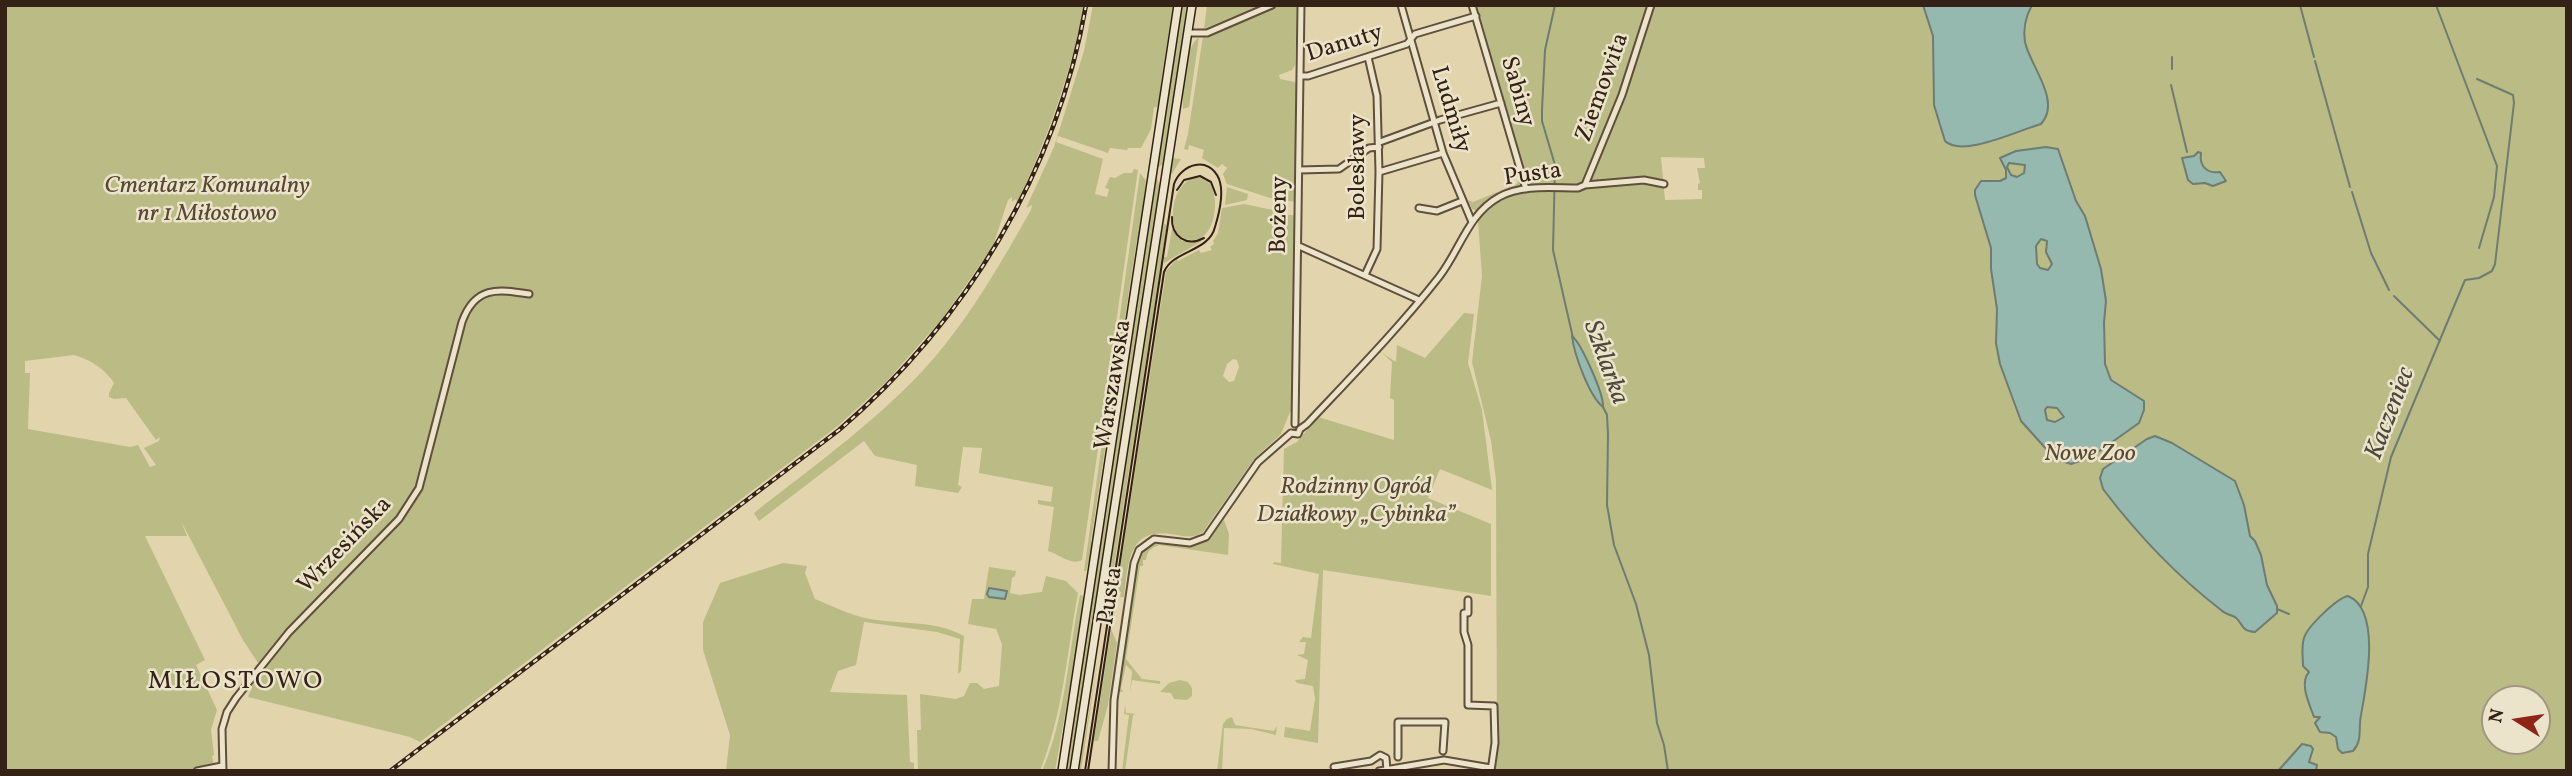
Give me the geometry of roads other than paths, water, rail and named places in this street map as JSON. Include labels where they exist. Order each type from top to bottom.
[{"type":"main road","name":"Warszawska","points":[[1062,771],[1178,5]]},
{"type":"main road","name":"Warszawska","points":[[1074,771],[1192,5]]},
{"type":"street","points":[[1188,33],[1208,33],[1272,5]]},
{"type":"street","name":"Bożeny","points":[[1297,426],[1301,5]]},
{"type":"street","name":"Ludmiły","points":[[1401,5],[1443,153],[1472,222]]},
{"type":"street","name":"Sabiny","points":[[1472,5],[1526,190]]},
{"type":"street","name":"Ziemowita","points":[[1584,185],[1622,95],[1651,5]]},
{"type":"street","name":"Danuty","points":[[1300,76],[1308,76],[1407,44],[1415,34],[1476,16]]},
{"type":"street","name":"Bolesławy","points":[[1365,275],[1377,249],[1379,172],[1377,96],[1368,57]]},
{"type":"street","points":[[1299,170],[1339,169],[1369,148],[1501,103]]},
{"type":"street","points":[[1379,172],[1443,153]]},
{"type":"street","points":[[1584,185],[1644,180],[1664,184]]},
{"type":"street","name":"Pusta","points":[[1112,771],[1114,700],[1136,556],[1143,545],[1154,539],[1190,542],[1206,537],[1258,462],[1291,433],[1296,435],[1297,426],[1307,424],[1447,267],[1480,211],[1498,197],[1526,190],[1578,188],[1584,185]]},
{"type":"street","points":[[1419,208],[1437,211],[1462,201]]},
{"type":"street","points":[[1299,246],[1419,300]]},
{"type":"street","name":"Wrzesińska","points":[[223,768],[222,729],[227,712],[236,698],[289,632],[393,525],[414,498],[426,467],[461,322],[467,310],[487,292],[507,290],[529,294]]},
{"type":"street","points":[[1380,771],[1444,760],[1491,769],[1495,743],[1494,706],[1468,705],[1468,645],[1464,632],[1464,613],[1468,613],[1468,600]]},
{"type":"street","points":[[1398,757],[1398,722],[1445,722],[1443,751]]},
{"type":"street","points":[[1334,767],[1371,761],[1380,755],[1386,758],[1387,770]]},
{"type":"street","points":[[197,771],[223,768]]},
{"type":"water","points":[[1923,5],[2032,5],[2024,37],[2046,94],[2047,115],[2041,124],[1977,145],[1953,145],[1945,141],[1934,105],[1933,36]]},
{"type":"water","points":[[2046,147],[2058,149],[2076,201],[2085,216],[2101,269],[2106,301],[2105,364],[2111,380],[2144,401],[2139,423],[2091,457],[2071,464],[2059,460],[2048,451],[2021,421],[2000,364],[1996,343],[1997,309],[1991,248],[1975,190],[1981,181],[2000,181],[2006,178],[2006,170],[2000,158],[2016,151]],"holes":[[[2009,163],[2025,165],[2024,173],[2017,177],[2011,175],[2007,167]],[[2041,239],[2047,241],[2046,252],[2052,264],[2048,270],[2037,264],[2036,246]],[[2047,407],[2057,408],[2064,417],[2055,422],[2047,420]]]},
{"type":"water","points":[[2198,152],[2201,153],[2201,162],[2205,168],[2211,172],[2220,172],[2226,181],[2213,186],[2205,183],[2193,184],[2188,180],[2182,158],[2194,156]]},
{"type":"water","points":[[1572,336],[1591,369],[1603,407],[1583,374]]},
{"type":"water","points":[[2155,436],[2172,443],[2235,481],[2244,505],[2250,536],[2261,555],[2267,585],[2277,606],[2277,613],[2255,632],[2244,629],[2235,617],[2223,611],[2173,569],[2103,489],[2100,478],[2103,469]]},
{"type":"water","points":[[989,588],[1007,591],[1005,599],[989,597]]},
{"type":"water","points":[[2348,596],[2359,604],[2365,617],[2369,650],[2358,743],[2353,751],[2342,753],[2338,749],[2336,737],[2320,732],[2315,723],[2320,717],[2314,717],[2306,693],[2305,682],[2309,672],[2303,666],[2302,648],[2306,633],[2316,620]]},
{"type":"water","points":[[2302,744],[2313,749],[2309,762],[2317,765],[2316,771],[2278,771]]},
{"type":"waterway","name":"Szklarka","points":[[1555,5],[1545,50],[1542,121],[1555,165],[1553,250],[1573,338]]},
{"type":"waterway","name":"Kaczeniec","points":[[2300,5],[2314,57]]},
{"type":"waterway","points":[[2436,5],[2497,166],[2494,197],[2479,248]]},
{"type":"waterway","points":[[2172,57],[2172,69]]},
{"type":"waterway","name":"Kaczeniec","points":[[2315,61],[2350,187]]},
{"type":"waterway","points":[[2361,606],[2368,587],[2368,554],[2391,457],[2465,280],[2479,278],[2492,271],[2495,264],[2514,103],[2513,95],[2477,79]]},
{"type":"waterway","points":[[2171,85],[2187,152]]},
{"type":"waterway","name":"Kaczeniec","points":[[2352,192],[2371,253],[2389,290]]},
{"type":"waterway","name":"Kaczeniec","points":[[2394,296],[2440,341]]},
{"type":"waterway","name":"Szklarka","points":[[1603,407],[1607,415],[1608,434],[1607,505],[1614,545],[1636,604],[1649,655],[1657,723],[1668,771]]},
{"type":"waterway","points":[[2277,609],[2289,614]]},
{"type":"tram line","points":[[1085,771],[1174,184],[1183,171],[1195,165],[1202,165],[1209,167],[1219,179],[1219,210],[1215,227],[1206,241],[1175,259],[1164,272],[1088,771]]},
{"type":"tram line","points":[[1177,190],[1184,180],[1200,176],[1211,182],[1216,195]]},
{"type":"tram line","points":[[1172,217],[1174,230],[1181,238],[1186,241],[1204,238]]},
{"type":"railway","points":[[390,771],[839,430],[885,387],[927,341],[965,292],[999,239],[1029,184],[1053,127],[1072,67],[1086,5]]},
{"type":"district","name":"MIŁOSTOWO","points":[[236,683]]},
{"type":"park label","name":"Cmentarz Komunalny nr 1 Miłostowo","points":[[207,202]]},
{"type":"park label","name":"Nowe Zoo","points":[[2090,456]]},
{"type":"park label","name":"Rodzinny Ogród Działkowy „Cybinka”","points":[[1356,503]]}]
